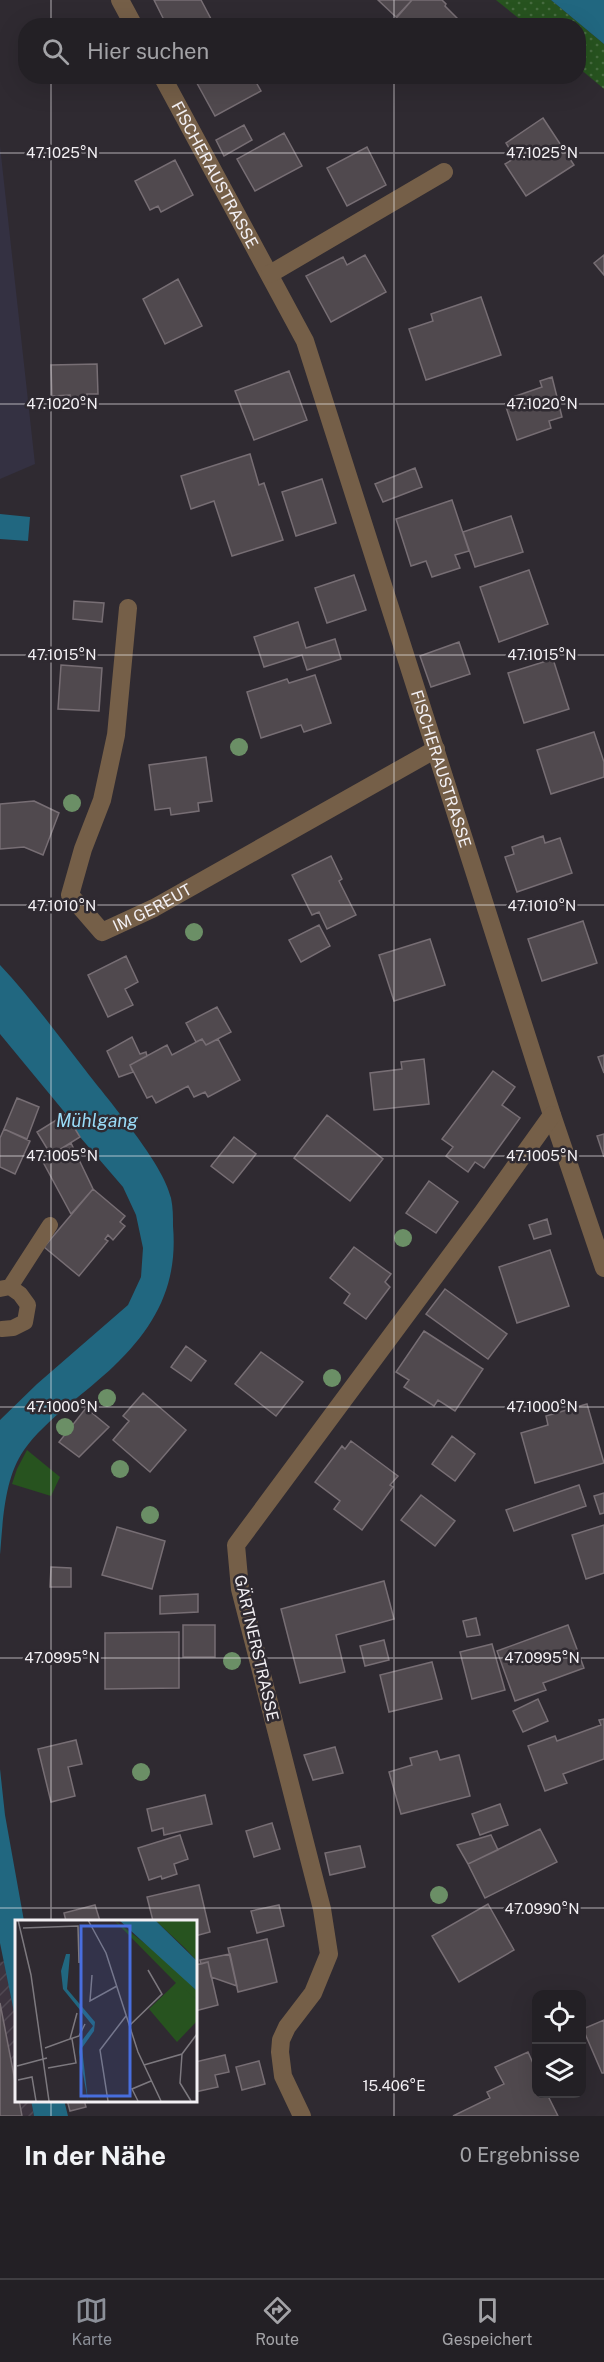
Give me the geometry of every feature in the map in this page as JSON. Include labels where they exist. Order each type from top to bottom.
[{"type":"street","points":[[120,0],[130,18]]},
{"type":"street","name":"FISCHERAUSTRASSE","points":[[166,84],[305,341],[552,1115],[600,1240],[604,1268]]},
{"type":"street","points":[[270,274],[444,172]]},
{"type":"street","name":"IM GEREUT","points":[[128,608],[116,735],[102,800],[83,849],[70,895],[102,932],[154,908],[436,749]]},
{"type":"street","name":"GÄRTNERSTRASSE","points":[[302,2116],[283,2076],[281,2040],[287,2027],[313,1993],[328,1954],[322,1909],[240,1589],[236,1545],[552,1115]]},
{"type":"lane","points":[[1,1329],[13,1328],[25,1322],[28,1305],[20,1294],[5,1288],[50,1225]]},
{"type":"shaded area","points":[[0,146],[35,464],[0,479]]},
{"type":"shaded area","points":[[5,1961],[15,2016],[15,2101],[31,2101],[34,2116],[0,2116],[0,1962]]},
{"type":"green space","points":[[496,0],[551,0],[573,18],[518,18]]},
{"type":"green space","points":[[586,29],[604,44],[604,89],[586,74]]},
{"type":"green space","points":[[27,1450],[60,1477],[51,1496],[12,1484]]},
{"type":"water","points":[[551,0],[604,0],[604,44],[586,29],[586,18],[573,18]]},
{"type":"water","points":[[0,514],[30,517],[28,541],[0,539]]},
{"type":"water","name":"Mühlgang","points":[[0,965],[147,1150],[171,1198],[174,1247],[168,1285],[161,1303],[142,1335],[114,1366],[43,1428],[17,1461],[8,1487],[0,1555],[0,1420],[37,1384],[128,1305],[141,1277],[143,1248],[136,1215],[123,1187],[80,1137],[66,1114],[0,1034]]},
{"type":"water","points":[[0,1769],[5,1815],[24,1920],[15,1920],[15,2017],[0,1943]]},
{"type":"water","points":[[31,2101],[64,2101],[68,2116],[34,2116]]},
{"type":"building","points":[[154,0],[201,0],[210,18],[163,18]]},
{"type":"building","points":[[378,0],[412,0],[396,17]]},
{"type":"building","points":[[412,0],[442,0],[457,18],[396,18]]},
{"type":"building","points":[[197,84],[257,84],[261,91],[215,116]]},
{"type":"building","points":[[543,118],[574,165],[526,196],[505,164],[515,158],[506,143]]},
{"type":"building","points":[[244,125],[252,140],[224,156],[216,140]]},
{"type":"building","points":[[284,133],[302,166],[255,191],[237,159]]},
{"type":"building","points":[[367,147],[386,185],[347,206],[327,168]]},
{"type":"building","points":[[175,160],[193,195],[161,212],[158,206],[150,210],[135,181]]},
{"type":"building","points":[[365,255],[386,292],[331,322],[306,276],[343,257],[347,265]]},
{"type":"building","points":[[604,255],[604,275],[594,263]]},
{"type":"building","points":[[178,279],[202,326],[165,344],[143,299]]},
{"type":"building","points":[[481,297],[501,355],[426,380],[409,329],[433,321],[431,314]]},
{"type":"building","points":[[97,364],[98,394],[87,394],[87,404],[70,405],[70,395],[52,396],[51,365]]},
{"type":"building","points":[[289,371],[307,420],[254,440],[235,391]]},
{"type":"building","points":[[552,377],[562,417],[549,421],[551,428],[517,440],[505,404],[514,400],[513,397],[542,387],[540,381]]},
{"type":"building","points":[[250,454],[259,485],[264,483],[283,540],[232,556],[214,501],[191,509],[181,476]]},
{"type":"building","points":[[415,468],[422,487],[383,502],[375,484]]},
{"type":"building","points":[[322,479],[336,523],[296,536],[282,492]]},
{"type":"building","points":[[452,500],[469,551],[455,555],[460,568],[432,577],[426,561],[411,566],[396,519]]},
{"type":"building","points":[[511,516],[523,552],[475,567],[463,532]]},
{"type":"building","points":[[529,570],[548,624],[499,642],[480,587]]},
{"type":"building","points":[[354,575],[366,610],[327,623],[315,588]]},
{"type":"building","points":[[74,601],[104,603],[102,622],[73,619]]},
{"type":"building","points":[[298,622],[306,648],[335,639],[341,659],[307,670],[302,655],[264,667],[254,637]]},
{"type":"building","points":[[459,642],[470,674],[431,687],[420,656]]},
{"type":"building","points":[[553,659],[569,709],[524,723],[508,673]]},
{"type":"building","points":[[61,665],[102,668],[99,711],[58,709]]},
{"type":"building","points":[[315,675],[331,723],[304,732],[301,725],[261,738],[247,692],[287,679],[289,683]]},
{"type":"building","points":[[594,732],[604,762],[604,777],[551,794],[537,750]]},
{"type":"building","points":[[206,757],[212,801],[198,803],[199,811],[171,815],[170,808],[155,810],[149,765]]},
{"type":"building","points":[[34,801],[59,813],[43,855],[24,847],[0,849],[0,804]]},
{"type":"building","points":[[543,836],[545,843],[560,838],[572,873],[517,892],[505,857],[514,854],[512,847]]},
{"type":"building","points":[[331,856],[342,879],[339,881],[356,915],[327,929],[319,912],[312,915],[292,875]]},
{"type":"building","points":[[583,921],[597,963],[542,981],[528,939]]},
{"type":"building","points":[[319,925],[330,946],[301,962],[289,940]]},
{"type":"building","points":[[430,939],[445,985],[394,1001],[379,955]]},
{"type":"building","points":[[126,956],[138,982],[125,989],[133,1005],[108,1017],[88,975]]},
{"type":"building","points":[[217,1007],[231,1032],[206,1045],[202,1039],[196,1042],[186,1023]]},
{"type":"building","points":[[132,1037],[140,1054],[146,1052],[147,1056],[130,1065],[133,1072],[119,1077],[107,1051]]},
{"type":"building","points":[[202,1039],[206,1045],[218,1039],[240,1080],[208,1097],[205,1092],[194,1097],[188,1086],[156,1103],[152,1096],[147,1098],[130,1065],[167,1045],[172,1055]]},
{"type":"building","points":[[604,1055],[604,1073],[598,1057]]},
{"type":"building","points":[[424,1059],[429,1104],[374,1110],[370,1073],[402,1069],[401,1062]]},
{"type":"building","points":[[493,1071],[515,1087],[502,1105],[520,1118],[484,1168],[475,1162],[468,1172],[446,1156],[453,1147],[442,1139]]},
{"type":"building","points":[[17,1098],[39,1107],[27,1139],[4,1129]]},
{"type":"building","points":[[66,1114],[80,1137],[51,1155],[37,1132]]},
{"type":"building","points":[[327,1115],[383,1159],[350,1201],[294,1158]]},
{"type":"building","points":[[4,1129],[30,1141],[15,1174],[0,1167],[0,1138]]},
{"type":"building","points":[[604,1134],[604,1157],[597,1136]]},
{"type":"building","points":[[234,1137],[256,1154],[233,1183],[211,1166]]},
{"type":"building","points":[[71,1143],[93,1189],[71,1214],[43,1162]]},
{"type":"building","points":[[429,1181],[458,1202],[436,1233],[406,1213]]},
{"type":"building","points":[[93,1189],[125,1216],[120,1222],[125,1226],[113,1240],[108,1235],[105,1239],[108,1241],[79,1276],[44,1247]]},
{"type":"building","points":[[547,1219],[551,1234],[534,1239],[529,1225]]},
{"type":"building","points":[[354,1247],[391,1274],[385,1282],[390,1287],[366,1319],[344,1303],[350,1294],[330,1278]]},
{"type":"building","points":[[550,1250],[569,1306],[517,1323],[499,1267]]},
{"type":"building","points":[[445,1289],[507,1334],[488,1359],[426,1314]]},
{"type":"building","points":[[424,1331],[483,1369],[455,1411],[438,1400],[434,1406],[404,1387],[409,1380],[396,1372]]},
{"type":"building","points":[[186,1346],[206,1361],[191,1381],[171,1367]]},
{"type":"building","points":[[261,1352],[303,1382],[276,1416],[235,1384]]},
{"type":"building","points":[[143,1393],[186,1430],[150,1472],[113,1440],[129,1421],[123,1416]]},
{"type":"building","points":[[587,1404],[604,1463],[535,1483],[521,1433],[548,1425],[546,1416]]},
{"type":"building","points":[[86,1408],[109,1427],[79,1457],[59,1442]]},
{"type":"building","points":[[452,1436],[475,1454],[455,1481],[432,1464]]},
{"type":"building","points":[[351,1441],[398,1476],[390,1485],[393,1487],[362,1530],[334,1509],[340,1501],[315,1482],[342,1446],[345,1449]]},
{"type":"building","points":[[579,1485],[586,1506],[514,1531],[506,1510]]},
{"type":"building","points":[[604,1493],[604,1513],[600,1514],[594,1496]]},
{"type":"building","points":[[421,1495],[455,1521],[435,1546],[401,1520]]},
{"type":"building","points":[[604,1525],[604,1573],[586,1579],[572,1535]]},
{"type":"building","points":[[117,1527],[165,1541],[152,1589],[102,1575]]},
{"type":"building","points":[[51,1567],[71,1568],[71,1587],[50,1587]]},
{"type":"building","points":[[384,1581],[394,1619],[336,1635],[345,1672],[300,1683],[281,1609]]},
{"type":"building","points":[[198,1594],[198,1612],[160,1614],[160,1596]]},
{"type":"building","points":[[476,1618],[480,1635],[467,1637],[463,1621]]},
{"type":"building","points":[[183,1625],[215,1625],[215,1657],[183,1657]]},
{"type":"building","points":[[568,1625],[584,1668],[543,1683],[546,1690],[515,1701],[497,1651]]},
{"type":"building","points":[[179,1632],[179,1688],[105,1689],[105,1633]]},
{"type":"building","points":[[384,1640],[389,1660],[365,1666],[360,1646]]},
{"type":"building","points":[[492,1644],[505,1690],[472,1699],[460,1652]]},
{"type":"building","points":[[432,1662],[442,1699],[389,1712],[380,1675]]},
{"type":"building","points":[[538,1699],[548,1721],[523,1732],[513,1711]]},
{"type":"building","points":[[604,1719],[604,1759],[563,1774],[567,1783],[545,1791],[528,1746],[555,1736],[557,1741],[601,1725],[599,1720]]},
{"type":"building","points":[[76,1740],[82,1764],[68,1767],[75,1796],[51,1802],[38,1749]]},
{"type":"building","points":[[335,1747],[343,1773],[313,1780],[304,1755]]},
{"type":"building","points":[[437,1751],[440,1760],[459,1755],[470,1796],[401,1814],[389,1772],[412,1765],[410,1758]]},
{"type":"building","points":[[205,1795],[212,1824],[164,1835],[163,1828],[152,1831],[147,1809]]},
{"type":"building","points":[[500,1804],[508,1825],[480,1835],[472,1814]]},
{"type":"building","points":[[272,1823],[280,1849],[254,1857],[246,1831]]},
{"type":"building","points":[[540,1829],[557,1862],[485,1898],[468,1864]]},
{"type":"building","points":[[180,1835],[188,1859],[174,1864],[177,1874],[149,1880],[138,1848]]},
{"type":"building","points":[[491,1835],[498,1850],[468,1864],[457,1845]]},
{"type":"building","points":[[360,1846],[365,1867],[330,1875],[325,1853]]},
{"type":"building","points":[[199,1885],[210,1932],[196,1936],[196,1920],[153,1920],[147,1897]]},
{"type":"building","points":[[488,1904],[514,1950],[459,1982],[432,1936]]},
{"type":"building","points":[[95,1905],[100,1920],[66,1920],[64,1913]]},
{"type":"building","points":[[279,1905],[284,1926],[257,1933],[251,1911]]},
{"type":"building","points":[[267,1939],[277,1982],[238,1992],[228,1948]]},
{"type":"building","points":[[230,1954],[237,1986],[211,1977],[208,1962],[201,1964],[200,1960]]},
{"type":"building","points":[[208,1962],[218,2005],[196,2011],[196,1965]]},
{"type":"building","points":[[0,2003],[15,2081],[15,2101],[19,2101],[22,2116],[0,2116]]},
{"type":"building","points":[[604,2020],[604,2073],[586,2036],[586,2028]]},
{"type":"building","points":[[528,2052],[532,2061],[532,2098],[549,2098],[558,2116],[453,2116],[490,2098],[487,2092],[504,2084],[495,2067]]},
{"type":"building","points":[[225,2055],[229,2072],[215,2075],[218,2087],[196,2092],[196,2062]]},
{"type":"building","points":[[259,2061],[265,2084],[242,2090],[236,2067]]},
{"type":"building","points":[[67,2101],[84,2101],[86,2107],[70,2111]]}]
